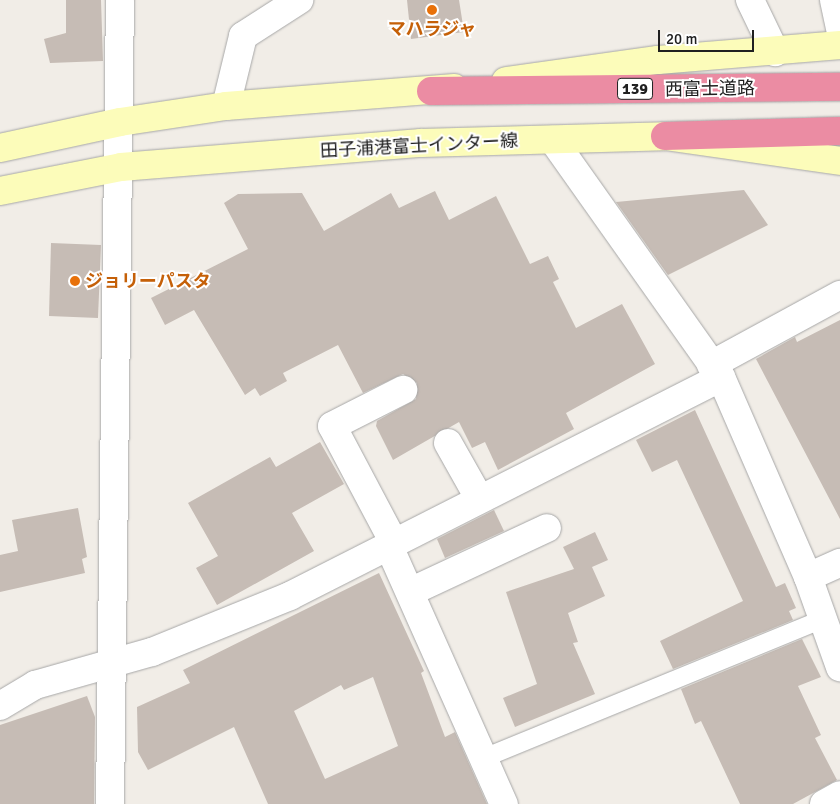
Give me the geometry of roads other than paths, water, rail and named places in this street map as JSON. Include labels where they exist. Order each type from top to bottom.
[{"type":"highway","name":"西富士道路","points":[[431,91],[840,87]]},
{"type":"highway","points":[[665,136],[840,131]]},
{"type":"main road","points":[[0,148],[120,122],[226,106],[431,91],[658,60],[775,52],[840,45]]},
{"type":"main road","name":"田子浦港富士インター線","points":[[0,191],[121,167],[398,144],[665,136],[840,161]]},
{"type":"street","points":[[110,804],[110,661],[121,167],[120,0]]},
{"type":"street","points":[[226,106],[243,36],[299,0]]},
{"type":"street","points":[[750,0],[775,52]]},
{"type":"street","points":[[834,0],[840,28]]},
{"type":"street","points":[[553,140],[716,371],[808,577],[821,620],[840,667]]},
{"type":"street","points":[[0,706],[35,685],[110,661],[152,652],[290,596],[390,542],[479,498],[716,371],[840,295]]},
{"type":"street","points":[[403,390],[332,426],[390,542],[410,592],[504,804]]},
{"type":"street","points":[[448,442],[479,498]]},
{"type":"street","points":[[410,592],[547,528]]},
{"type":"street","points":[[808,577],[840,563]]},
{"type":"street","points":[[824,804],[840,795]]},
{"type":"lane","points":[[484,758],[821,620]]},
{"type":"place","name":"マハラジャ","points":[[432,10]]},
{"type":"place","name":"ジョリーパスタ","points":[[75,281]]}]
